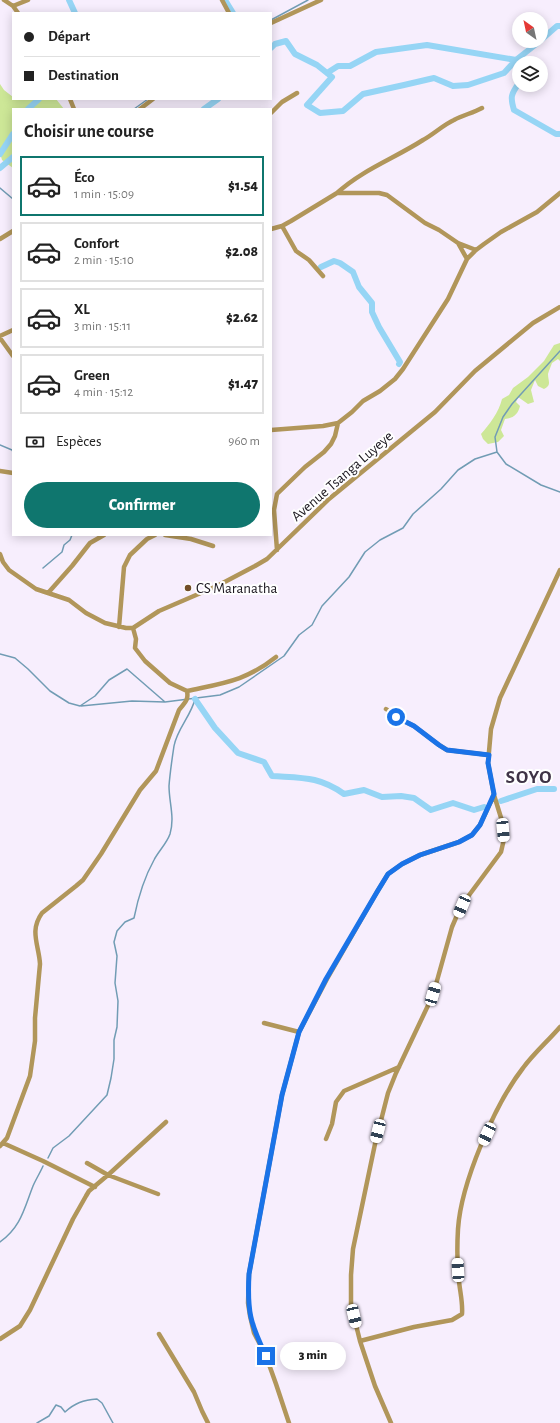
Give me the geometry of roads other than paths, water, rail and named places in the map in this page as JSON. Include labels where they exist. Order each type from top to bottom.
[{"type":"street","points":[[4,0],[13,6],[17,12]]},
{"type":"street","points":[[13,6],[28,0]]},
{"type":"street","points":[[222,0],[228,12]]},
{"type":"street","points":[[272,23],[321,0]]},
{"type":"street","points":[[272,111],[282,102],[297,93]]},
{"type":"street","points":[[141,108],[152,100]]},
{"type":"street","points":[[272,229],[282,226],[337,192],[354,178],[424,140],[440,128],[454,120],[476,112],[482,108]]},
{"type":"street","points":[[337,192],[379,193],[387,195],[425,223],[439,230],[458,244],[476,250]]},
{"type":"street","points":[[272,430],[324,426],[338,423],[363,401],[380,391],[395,379],[448,299],[468,260],[476,250],[501,232],[537,212],[560,193]]},
{"type":"street","points":[[282,226],[296,251],[308,260],[323,276]]},
{"type":"street","points":[[0,239],[12,232]]},
{"type":"street","points":[[458,244],[468,260]]},
{"type":"street","name":"Avenue Tsanga Luyeye","points":[[133,628],[160,611],[217,586],[255,566],[277,550],[329,499],[435,412],[480,367],[533,323],[560,307]]},
{"type":"street","points":[[12,331],[0,337],[12,355]]},
{"type":"street","points":[[277,550],[274,501],[277,494],[331,444],[335,436],[338,423]]},
{"type":"street","points":[[0,471],[12,473]]},
{"type":"street","points":[[48,594],[90,543],[102,536]]},
{"type":"street","points":[[119,627],[124,567],[130,555],[147,539],[153,536]]},
{"type":"street","points":[[172,536],[191,539],[213,546]]},
{"type":"street","points":[[0,554],[3,562],[9,570],[36,589],[69,600],[86,613],[105,623],[119,627],[133,628],[136,638],[135,648],[144,661],[170,683],[187,691],[234,681],[251,674],[276,657]]},
{"type":"street","points":[[391,1423],[375,1386],[360,1341],[351,1305],[353,1249],[375,1144],[388,1093],[433,994],[452,927],[462,906],[501,852],[504,839],[502,821],[494,794],[488,763],[491,729],[500,698],[560,570]]},
{"type":"street","points":[[95,1187],[42,1160],[1,1145],[7,1138],[30,1076],[35,1041],[35,1018],[40,964],[40,955],[35,928],[37,920],[42,913],[80,883],[101,854],[140,790],[156,771],[179,710],[186,703],[188,697],[187,691]]},
{"type":"street","points":[[386,709],[404,722],[414,726],[447,750],[489,755]]},
{"type":"street","points":[[289,1423],[266,1356],[254,1333],[250,1316],[248,1292],[249,1274],[282,1095],[299,1032],[326,979],[388,874],[402,864],[420,855],[459,842],[472,835],[480,825],[494,794]]},
{"type":"street","points":[[264,1023],[299,1032]]},
{"type":"street","points":[[360,1341],[414,1327],[452,1320],[462,1314],[457,1258],[458,1230],[460,1209],[469,1179],[481,1145],[504,1098],[523,1068],[560,1027]]},
{"type":"street","points":[[326,1139],[332,1124],[336,1102],[344,1091],[399,1066]]},
{"type":"street","points":[[0,1339],[20,1326],[30,1310],[73,1219],[86,1196],[166,1122]]},
{"type":"street","points":[[87,1163],[108,1175],[158,1194]]},
{"type":"street","points":[[159,1334],[194,1392],[208,1423]]},
{"type":"waterway","points":[[69,0],[75,12]]},
{"type":"waterway","points":[[225,0],[232,12]]},
{"type":"waterway","points":[[272,19],[308,0]]},
{"type":"waterway","points":[[548,34],[557,26],[560,26]]},
{"type":"waterway","points":[[272,47],[275,44],[286,41],[295,54],[317,65],[332,77],[307,105],[320,113],[343,111],[363,94],[434,78],[453,86],[468,85],[504,73],[516,60],[531,48]]},
{"type":"waterway","points":[[327,73],[338,66],[350,66],[376,52],[427,45],[512,59]]},
{"type":"waterway","points":[[513,92],[512,102],[514,110],[556,134],[560,134]]},
{"type":"waterway","points":[[29,108],[38,100]]},
{"type":"waterway","points":[[135,108],[147,100]]},
{"type":"waterway","points":[[205,108],[217,100]]},
{"type":"waterway","points":[[0,154],[12,136]]},
{"type":"waterway","points":[[0,168],[12,158]]},
{"type":"waterway","points":[[0,188],[12,198]]},
{"type":"waterway","points":[[321,267],[334,261],[340,263],[353,272],[359,287],[372,303],[372,312],[379,327],[400,362],[399,364]]},
{"type":"waterway","points":[[0,654],[15,658],[50,691],[69,703],[80,706],[95,696],[109,680],[127,669],[165,702],[220,695],[239,687],[284,656],[299,635],[312,625],[322,606],[349,577],[365,552],[380,540],[403,528],[413,514],[441,489],[458,470],[475,459],[497,452],[495,437],[503,417],[512,404],[560,351]]},
{"type":"waterway","points":[[0,445],[12,450]]},
{"type":"waterway","points":[[497,452],[506,464],[541,485],[560,492]]},
{"type":"waterway","points":[[43,568],[62,552],[64,545],[70,540],[72,536]]},
{"type":"waterway","points":[[48,1158],[53,1148],[69,1136],[107,1095],[114,1059],[114,1040],[117,1027],[118,1001],[115,983],[117,956],[114,942],[117,931],[125,922],[134,918],[144,881],[170,834],[172,816],[169,786],[174,746],[178,734],[195,699]]},
{"type":"waterway","points":[[195,699],[215,728],[238,753],[264,762],[272,776],[310,779],[326,784],[344,794],[364,790],[382,797],[401,796],[414,798],[431,810],[453,803],[474,810],[484,807]]},
{"type":"waterway","points":[[81,706],[132,701],[165,702]]},
{"type":"waterway","points":[[501,801],[537,789],[554,789]]},
{"type":"waterway","points":[[0,1242],[13,1230],[21,1217],[33,1186],[43,1166]]},
{"type":"waterway","points":[[37,1423],[49,1416],[56,1405],[61,1407],[65,1412],[80,1402],[97,1399],[102,1403],[113,1423]]},
{"type":"place","name":"CS Maranatha","points":[[188,588]]},
{"type":"district","name":"SOYO","points":[[529,776]]}]
